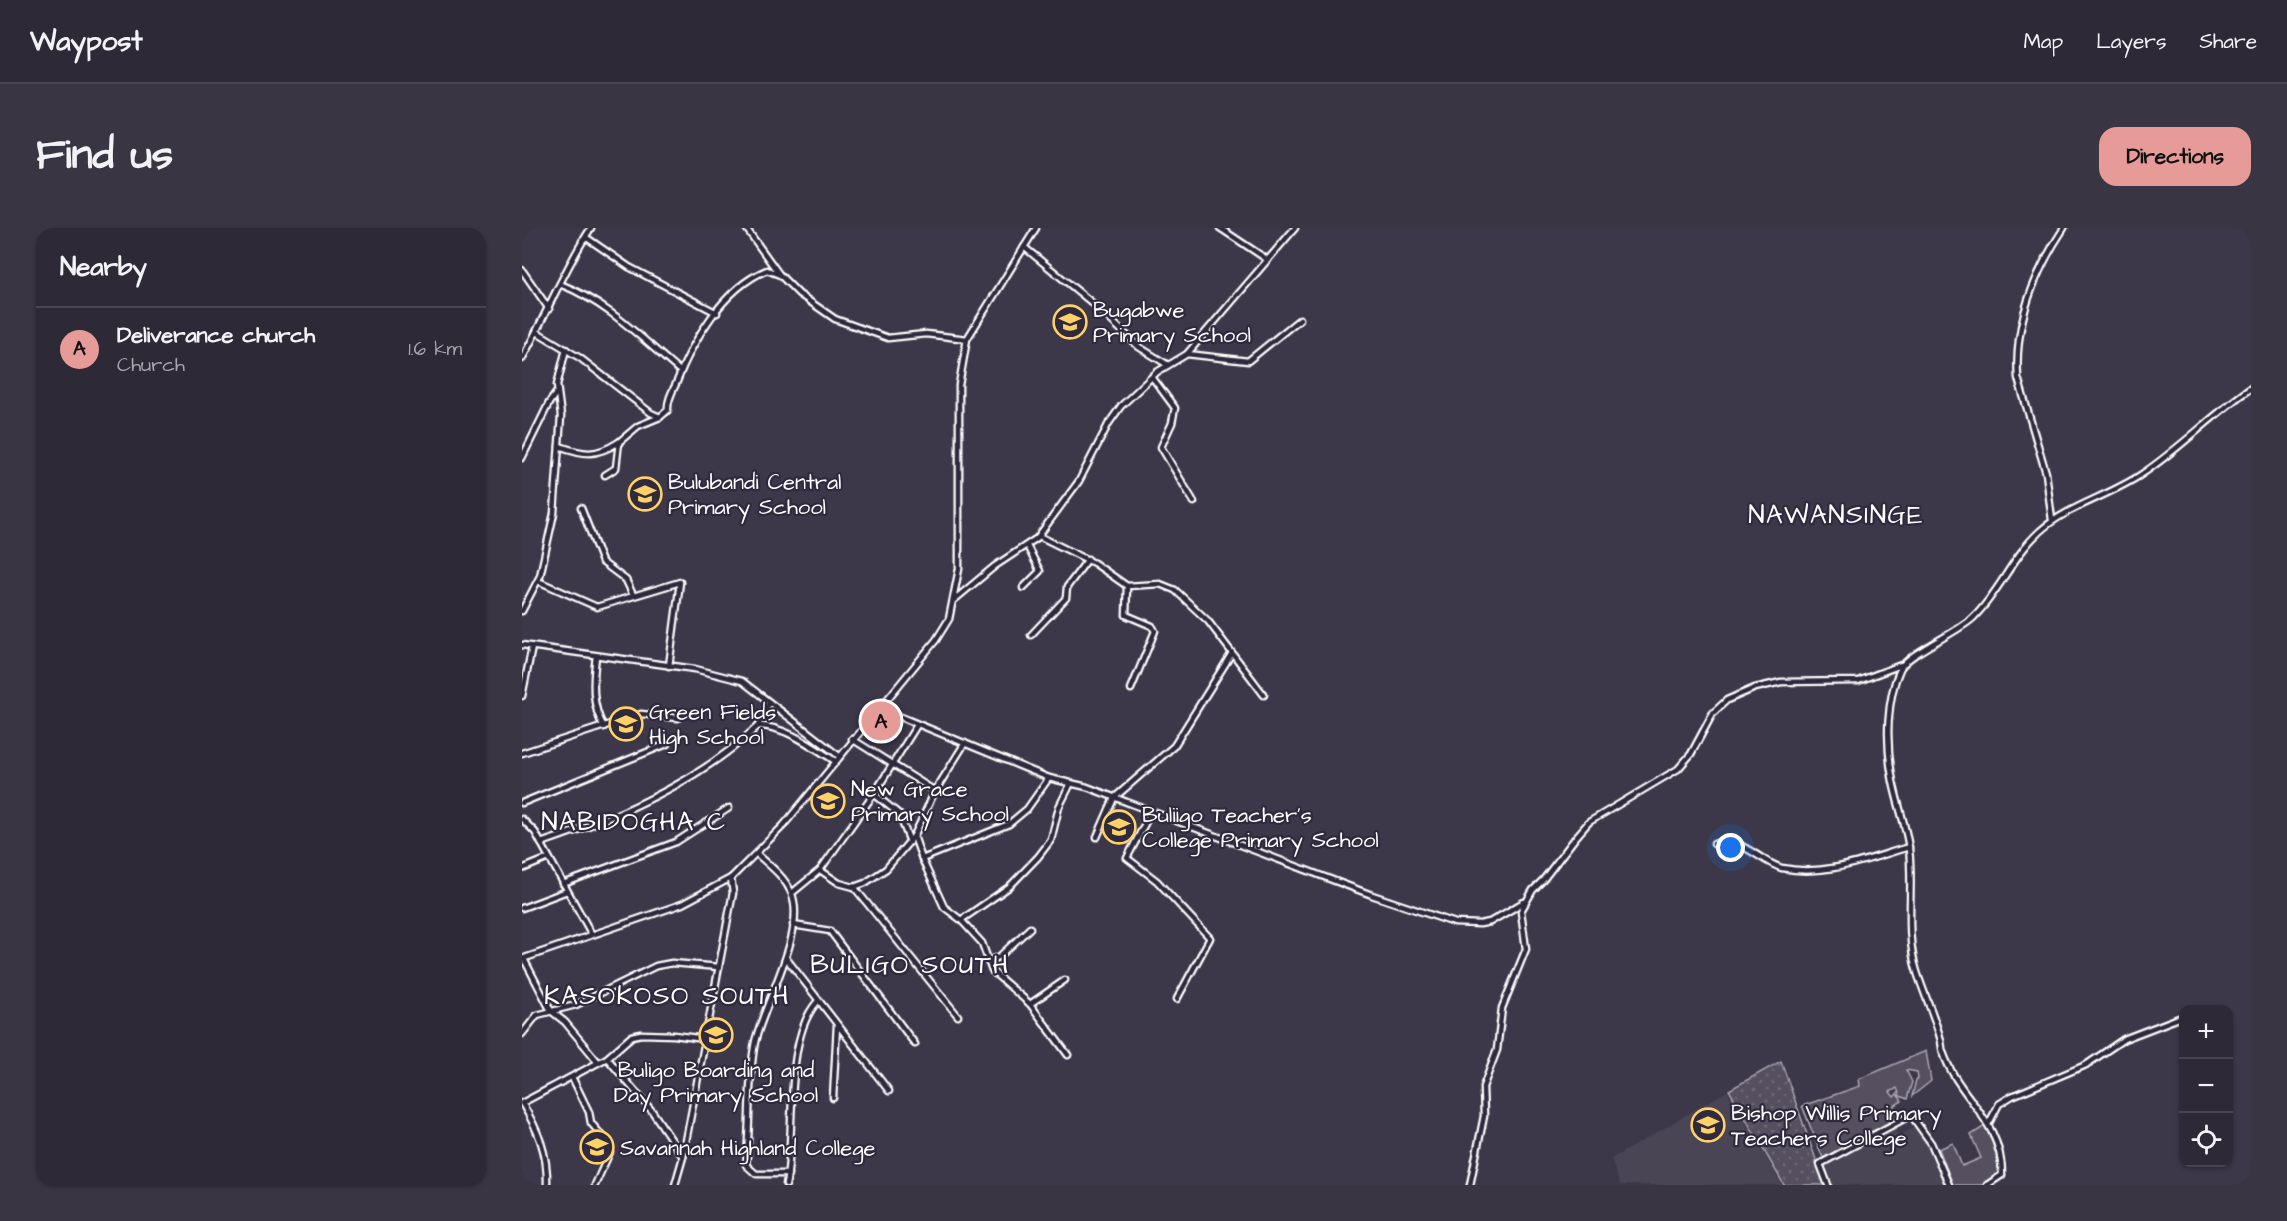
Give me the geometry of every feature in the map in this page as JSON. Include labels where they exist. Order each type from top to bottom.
[{"type":"street","points":[[522,359],[549,309],[571,258],[591,228]]},
{"type":"street","points":[[746,228],[780,275],[799,294],[835,319],[888,338],[926,334],[967,339]]},
{"type":"street","points":[[598,1062],[565,1022],[551,1011],[523,959],[591,933],[681,904],[709,892],[731,878],[758,854],[936,640],[949,619],[958,569],[959,385],[967,339],[1036,228]]},
{"type":"street","points":[[1220,228],[1268,260]]},
{"type":"street","points":[[954,600],[995,566],[1039,536],[1079,481],[1114,414],[1152,377],[1187,354],[1295,228]]},
{"type":"street","points":[[2052,520],[2046,473],[2018,378],[2017,365],[2020,322],[2034,280],[2064,228]]},
{"type":"street","points":[[582,241],[587,238],[629,267],[717,313]]},
{"type":"street","points":[[1024,247],[1096,306],[1139,347],[1168,365]]},
{"type":"street","points":[[522,270],[549,309]]},
{"type":"street","points":[[559,446],[585,455],[607,450],[638,426],[660,417],[668,410],[667,403],[680,371],[698,338],[717,313],[734,293],[760,273],[771,271],[780,275]]},
{"type":"street","points":[[560,284],[577,291],[624,321],[680,371]]},
{"type":"street","points":[[1187,354],[1248,361],[1299,320]]},
{"type":"street","points":[[537,332],[566,349],[651,413],[660,417]]},
{"type":"street","points":[[522,612],[525,601],[538,581],[554,513],[561,416],[558,391],[566,349]]},
{"type":"street","points":[[1152,377],[1175,408],[1172,423],[1161,447],[1194,502]]},
{"type":"street","points":[[1470,1185],[1484,1116],[1483,1087],[1497,1050],[1502,1008],[1526,949],[1521,911],[1524,902],[1590,822],[1678,769],[1691,754],[1713,713],[1727,700],[1755,688],[1781,682],[1858,681],[1901,665],[1972,618],[1992,595],[2021,550],[2052,520],[2103,497],[2144,473],[2251,388]]},
{"type":"street","points":[[522,458],[549,403],[558,391]]},
{"type":"street","points":[[604,475],[616,468],[619,442]]},
{"type":"street","points":[[580,508],[602,562],[626,580],[633,596]]},
{"type":"street","points":[[1039,536],[1088,560],[1127,586],[1160,584],[1175,590],[1208,621],[1264,695]]},
{"type":"street","points":[[1023,588],[1040,571],[1027,546]]},
{"type":"street","points":[[1031,635],[1066,598],[1067,587],[1088,560]]},
{"type":"street","points":[[538,581],[597,607],[610,605],[680,582],[669,666]]},
{"type":"street","points":[[1127,586],[1126,615],[1152,626],[1155,631],[1131,689]]},
{"type":"street","points":[[522,645],[669,666],[742,681],[839,756]]},
{"type":"street","points":[[522,696],[532,647]]},
{"type":"street","points":[[1097,837],[1114,798],[1174,746],[1232,653]]},
{"type":"street","points":[[596,656],[594,699],[598,718],[604,727]]},
{"type":"street","points":[[1901,665],[1896,680],[1888,733],[1892,776],[1909,847],[1912,888],[1909,916],[1916,969],[1941,1037],[1943,1052],[1963,1088],[1989,1123],[2002,1163],[2002,1174],[1987,1185]]},
{"type":"street","points":[[541,843],[656,796],[742,741],[758,726],[770,702]]},
{"type":"street","points":[[879,708],[1049,778],[1114,798],[1372,895],[1455,923],[1473,925],[1490,921],[1524,902]]},
{"type":"street","points":[[522,753],[641,714],[678,718]]},
{"type":"street","points":[[792,893],[820,870],[874,794],[917,725]]},
{"type":"street","points":[[758,726],[772,727],[814,747],[835,761]]},
{"type":"street","points":[[852,739],[935,791]]},
{"type":"street","points":[[820,870],[839,883],[854,886],[864,883],[886,869],[914,836],[935,791],[965,743]]},
{"type":"street","points":[[522,803],[667,744]]},
{"type":"street","points":[[922,859],[1010,824],[1027,808],[1049,778]]},
{"type":"street","points":[[961,920],[1009,887],[1038,857],[1051,840],[1059,807],[1071,783]]},
{"type":"street","points":[[874,794],[899,814],[910,842]]},
{"type":"street","points":[[563,884],[676,842],[729,808]]},
{"type":"street","points":[[1151,812],[1127,858],[1157,881],[1210,938],[1177,999]]},
{"type":"street","points":[[522,819],[541,843],[591,933]]},
{"type":"street","points":[[523,830],[527,824]]},
{"type":"street","points":[[914,836],[944,907],[961,920],[982,944],[992,971],[1003,983],[1030,1004],[1068,1055]]},
{"type":"street","points":[[1714,844],[1726,842],[1743,846],[1777,866],[1802,872],[1822,872],[1909,847]]},
{"type":"street","points":[[758,854],[784,880],[792,893],[794,903],[793,925],[786,958],[755,1044],[746,1165],[756,1174],[788,1174]]},
{"type":"street","points":[[522,869],[549,858]]},
{"type":"street","points":[[675,1185],[683,1157],[733,893],[731,878]]},
{"type":"street","points":[[854,886],[958,1016]]},
{"type":"street","points":[[522,908],[567,891]]},
{"type":"street","points":[[793,925],[830,931],[915,1044]]},
{"type":"street","points":[[988,962],[1000,956],[1030,928]]},
{"type":"street","points":[[786,958],[817,1002],[889,1091]]},
{"type":"street","points":[[522,1034],[537,1016],[576,1005],[656,966],[672,963],[719,967]]},
{"type":"street","points":[[1030,1004],[1065,980]]},
{"type":"street","points":[[786,1185],[795,1070],[806,1017],[817,1002]]},
{"type":"street","points":[[1989,1123],[1999,1104],[2012,1096],[2086,1065],[2124,1039],[2179,1018]]},
{"type":"street","points":[[833,1098],[837,1024]]},
{"type":"street","points":[[547,1185],[544,1146],[522,1103],[607,1058],[627,1040],[641,1034],[705,1039]]},
{"type":"street","points":[[607,1058],[652,1111],[683,1157]]},
{"type":"street","points":[[572,1077],[589,1112],[591,1123],[610,1145],[610,1152],[595,1185]]},
{"type":"street","points":[[1828,1185],[1820,1164],[1911,1115],[1931,1143],[1949,1185]]},
{"type":"shaded area","points":[[1926,1051],[1931,1081],[1912,1096],[1918,1079],[1917,1072],[1906,1070],[1912,1082],[1907,1099],[1900,1096],[1897,1088],[1890,1092],[1894,1097],[1897,1094],[1902,1101],[1891,1108],[1899,1117],[1823,1158],[1802,1106],[1860,1086],[1859,1079]]},
{"type":"shaded area","points":[[1781,1061],[1825,1185],[1784,1185],[1729,1090]]},
{"type":"shaded area","name":"Bishop Willis Primary Teachers College","points":[[1727,1091],[1782,1185],[1620,1185],[1611,1159]]},
{"type":"shaded area","points":[[1988,1124],[1997,1147],[2001,1173],[1984,1185],[1953,1185],[1939,1149],[1953,1143],[1962,1166],[1981,1158],[1971,1135]]},
{"type":"shaded area","points":[[1916,1126],[1933,1154],[1946,1185],[1830,1185],[1823,1166],[1894,1127],[1899,1136]]},
{"type":"place","name":"Bugabwe Primary School","points":[[1070,322]]},
{"type":"place","name":"Bulubandi Central Primary School","points":[[645,494]]},
{"type":"place","name":"Deliverance church","points":[[881,721]]},
{"type":"place","name":"Green Fields High School","points":[[626,724]]},
{"type":"place","name":"New Grace Primary School","points":[[828,801]]},
{"type":"place","name":"Buliigo Teacher's College Primary School","points":[[1119,827]]},
{"type":"place","name":"Buligo Boarding and Day Primary School","points":[[716,1035]]},
{"type":"place","name":"Bishop Willis Primary Teachers College","points":[[1708,1125]]},
{"type":"place","name":"Savannah Highland College","points":[[597,1147]]},
{"type":"district","name":"NAWANSINGE","points":[[1836,514]]},
{"type":"district","name":"NABIDOGHA C","points":[[634,821]]},
{"type":"district","name":"BULIGO SOUTH","points":[[910,964]]},
{"type":"district","name":"KASOKOSO SOUTH","points":[[667,995]]}]
